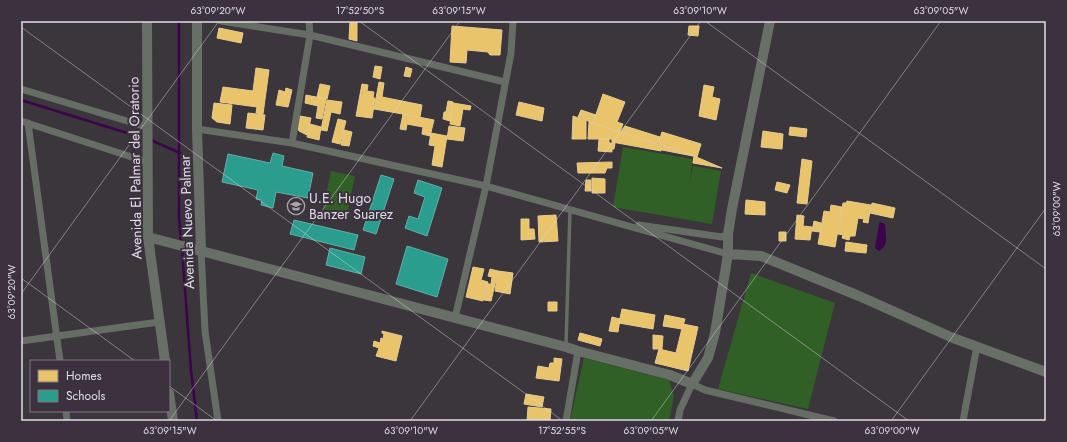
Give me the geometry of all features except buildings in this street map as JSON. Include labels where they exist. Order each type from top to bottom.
[{"type":"main road","name":"Avenida El Palmar del Oratorio","points":[[147,21],[148,237],[164,360]]},
{"type":"main road","name":"Avenida Nuevo Palmar","points":[[197,21],[197,129],[201,250]]},
{"type":"main road","points":[[148,237],[670,375],[692,384],[708,358],[715,333],[728,254],[728,234],[770,21]]},
{"type":"main road","points":[[728,254],[761,256],[859,296],[953,338],[1046,372]]},
{"type":"main road","points":[[170,400],[173,421]]},
{"type":"street","points":[[221,21],[310,35],[505,82]]},
{"type":"street","points":[[292,143],[310,35],[310,21]]},
{"type":"street","points":[[455,318],[486,186],[511,52],[514,21]]},
{"type":"street","points":[[21,89],[147,127]]},
{"type":"street","points":[[60,360],[58,336],[25,122],[147,162]]},
{"type":"street","points":[[197,129],[292,143],[486,186],[728,254]]},
{"type":"street","points":[[610,221],[722,237],[728,234]]},
{"type":"street","name":"Avenida Nuevo Palmar","points":[[201,250],[205,331],[218,421]]},
{"type":"street","points":[[21,341],[159,322]]},
{"type":"street","points":[[962,421],[977,346]]},
{"type":"street","points":[[566,421],[578,351]]},
{"type":"street","points":[[678,421],[680,410],[692,384],[705,390],[834,421]]},
{"type":"lane","points":[[566,347],[570,209]]},
{"type":"green space","points":[[623,147],[693,159],[689,185],[693,166],[721,171],[712,224],[613,207]]},
{"type":"green space","points":[[331,171],[355,176],[347,214],[323,209]]},
{"type":"green space","points":[[751,273],[835,303],[808,409],[718,389]]},
{"type":"green space","points":[[584,358],[669,380],[674,396],[669,421],[570,421]]},
{"type":"shaded area","points":[[880,222],[885,224],[886,242],[885,246],[879,251],[875,248]]},
{"type":"waterway","points":[[179,21],[179,216],[181,242]]},
{"type":"waterway","points":[[21,100],[140,137]]},
{"type":"waterway","points":[[153,141],[180,153]]},
{"type":"waterway","points":[[182,249],[191,370],[197,421]]},
{"type":"place","name":"U.E. Hugo Banzer Suarez","points":[[296,206]]}]
